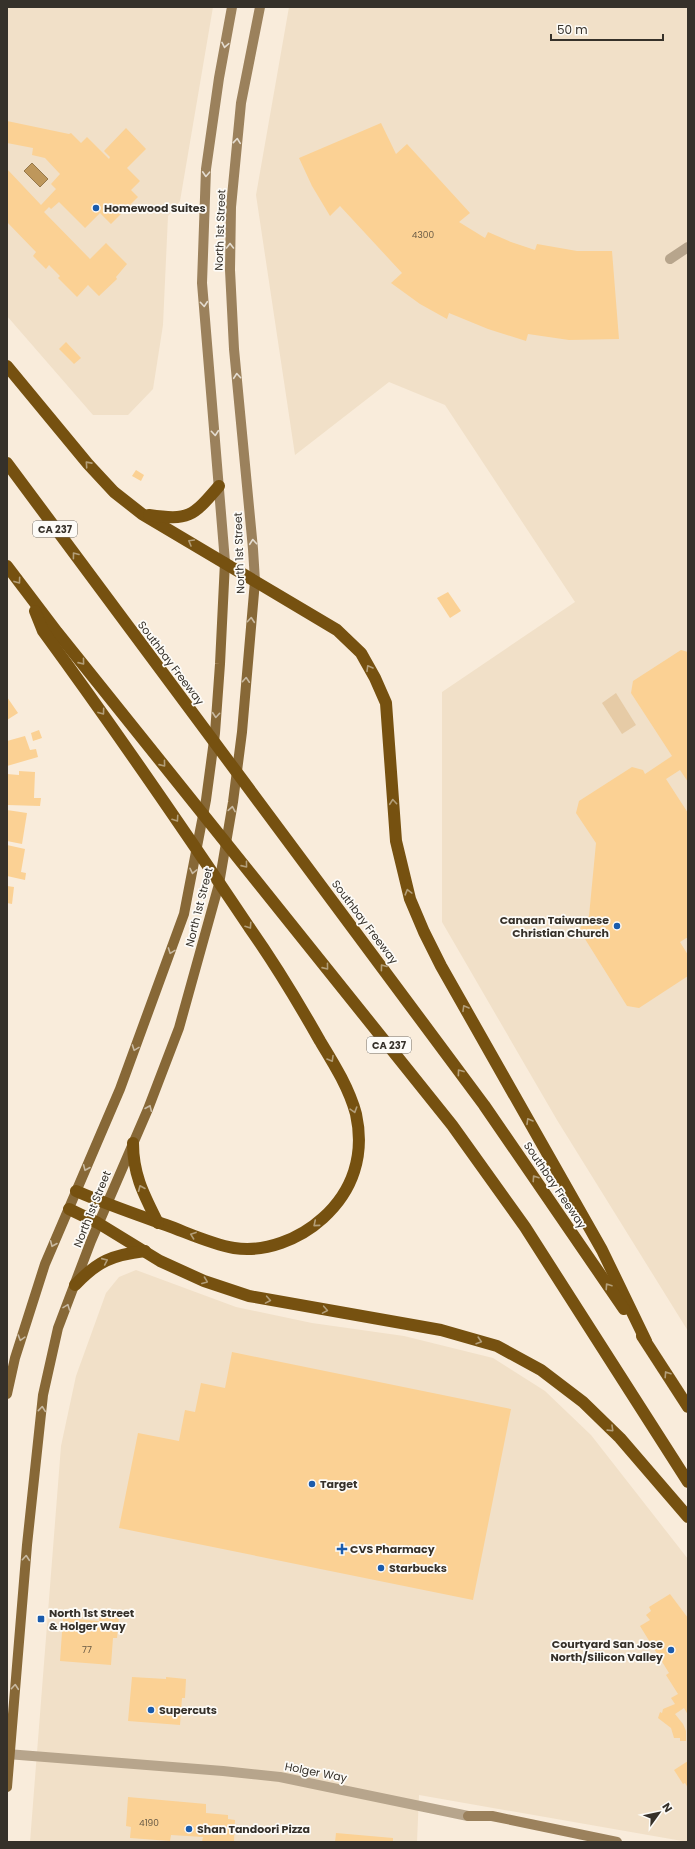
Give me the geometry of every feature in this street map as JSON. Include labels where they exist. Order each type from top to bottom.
[{"type":"highway","points":[[7,366],[88,464],[114,492],[142,514],[337,630],[361,653],[375,678],[386,703],[396,841],[410,899],[441,966],[602,1250],[646,1341]]},
{"type":"highway","name":"Southbay Freeway","points":[[7,464],[480,1098],[646,1341],[688,1407]]},
{"type":"highway","points":[[142,514],[181,518],[200,508],[219,486]]},
{"type":"highway","name":"CA 237","points":[[7,566],[29,596],[452,1125],[525,1227],[688,1482]]},
{"type":"highway","points":[[29,596],[43,631],[128,748],[283,976],[339,1074],[349,1095],[356,1114],[360,1148],[358,1163],[352,1182],[335,1207],[312,1228],[284,1242],[256,1248],[237,1248],[219,1244],[106,1204],[76,1191]]},
{"type":"highway","points":[[133,1143],[133,1158],[138,1181],[158,1222]]},
{"type":"highway","points":[[69,1208],[98,1223],[160,1261],[204,1282],[249,1296],[441,1330],[497,1346],[541,1370],[583,1402],[620,1438],[688,1517]]},
{"type":"highway","points":[[75,1285],[87,1272],[100,1263],[121,1254],[145,1252]]},
{"type":"main road","name":"North 1st Street","points":[[7,1394],[15,1358],[45,1264],[120,1089],[184,914],[204,808],[215,733],[222,634],[225,562],[202,283],[204,221],[206,169],[219,78],[232,7]]},
{"type":"main road","name":"North 1st Street","points":[[7,1788],[8,1754],[27,1545],[43,1395],[58,1328],[98,1223],[148,1109],[179,1028],[219,884],[233,802],[242,732],[255,581],[234,349],[230,270],[230,223],[241,103],[260,7]]},
{"type":"main road","name":"Holger Way","points":[[468,1816],[492,1816],[617,1842]]},
{"type":"street","points":[[670,259],[688,247]]},
{"type":"street","name":"Holger Way","points":[[8,1754],[280,1777],[468,1816]]},
{"type":"shaded area","points":[[7,7],[213,7],[180,201],[168,216],[163,325],[153,389],[128,415],[93,415],[7,316]]},
{"type":"shaded area","points":[[289,7],[688,7],[688,1331],[557,1120],[442,922],[442,692],[575,602],[445,405],[389,382],[295,455],[256,195]]},
{"type":"shaded area","points":[[32,163],[48,179],[40,187],[24,171]]},
{"type":"shaded area","points":[[616,693],[636,725],[622,734],[602,703]]},
{"type":"shaded area","points":[[136,1270],[236,1307],[312,1323],[404,1336],[493,1358],[545,1391],[591,1435],[688,1559],[688,1842],[419,1795],[417,1842],[30,1842],[61,1446],[76,1376],[106,1293],[119,1277]]},
{"type":"building","name":"Homewood Suites","points":[[7,121],[69,134],[71,133],[81,143],[87,137],[109,159],[110,157],[104,151],[126,128],[146,149],[127,168],[140,181],[131,190],[138,197],[111,224],[100,213],[85,228],[59,202],[51,209],[49,207],[44,212],[90,259],[106,243],[127,264],[116,277],[117,279],[99,296],[88,285],[77,297],[58,278],[60,276],[49,265],[46,269],[33,256],[36,252],[7,222],[7,169],[41,205],[56,189],[51,184],[60,174],[45,158],[32,155],[33,148],[7,143]]},
{"type":"building","points":[[381,123],[396,154],[407,144],[470,213],[459,222],[485,238],[488,232],[535,250],[537,244],[577,251],[612,251],[619,339],[569,340],[528,334],[526,341],[488,329],[449,313],[447,319],[420,304],[391,283],[402,273],[340,206],[330,216],[312,186],[299,158]]},
{"type":"building","points":[[66,342],[81,358],[74,364],[59,349]]},
{"type":"building","points":[[136,470],[144,475],[141,481],[132,476]]},
{"type":"building","points":[[448,592],[461,611],[450,618],[437,598]]},
{"type":"building","points":[[681,650],[688,652],[688,782],[680,770],[666,779],[688,813],[688,937],[680,942],[688,955],[688,976],[639,1008],[627,1006],[580,931],[582,920],[589,916],[596,843],[576,813],[579,801],[632,767],[643,770],[645,774],[672,756],[631,693],[633,681]]},
{"type":"building","points":[[7,697],[18,713],[7,720]]},
{"type":"building","points":[[39,730],[42,738],[33,741],[31,733]]},
{"type":"building","points":[[25,736],[30,750],[36,749],[38,757],[7,766],[7,741]]},
{"type":"building","points":[[19,771],[35,772],[34,798],[41,798],[40,806],[7,805],[7,774],[19,775]]},
{"type":"building","points":[[7,810],[27,813],[22,844],[7,841]]},
{"type":"building","points":[[7,845],[25,849],[21,872],[26,873],[25,880],[7,876]]},
{"type":"building","points":[[7,886],[14,887],[12,904],[7,903]]},
{"type":"building","name":"Target","points":[[232,1352],[511,1409],[473,1600],[119,1528],[138,1433],[179,1441],[185,1410],[195,1412],[201,1383],[225,1388]]},
{"type":"building","name":"Courtyard San Jose North/Silicon Valley","points":[[670,1594],[688,1618],[688,1715],[684,1708],[675,1714],[683,1724],[686,1731],[686,1741],[680,1741],[680,1738],[674,1738],[671,1728],[658,1718],[663,1709],[675,1704],[671,1698],[678,1694],[666,1675],[669,1673],[640,1626],[650,1620],[646,1615],[651,1611],[649,1607]]},
{"type":"building","points":[[100,1616],[119,1617],[117,1638],[113,1638],[111,1665],[60,1661],[63,1618],[99,1621]]},
{"type":"building","points":[[132,1677],[166,1679],[166,1677],[186,1679],[185,1698],[182,1698],[180,1725],[128,1721]]},
{"type":"building","points":[[688,1761],[688,1788],[685,1783],[683,1784],[674,1770]]},
{"type":"building","points":[[128,1797],[206,1804],[206,1813],[228,1815],[228,1819],[235,1820],[234,1842],[202,1842],[203,1837],[171,1835],[170,1841],[130,1838],[131,1827],[126,1826]]},
{"type":"building","points":[[336,1833],[393,1838],[393,1842],[335,1842]]},
{"type":"place","name":"Homewood Suites","points":[[96,208]]},
{"type":"place","name":"Canaan Taiwanese Christian Church","points":[[617,926]]},
{"type":"place","name":"Target","points":[[312,1484]]},
{"type":"place","name":"CVS Pharmacy","points":[[342,1549]]},
{"type":"place","name":"Starbucks","points":[[381,1568]]},
{"type":"place","name":"North 1st Street & Holger Way","points":[[41,1619]]},
{"type":"place","name":"Courtyard San Jose North/Silicon Valley","points":[[671,1650]]},
{"type":"place","name":"Supercuts","points":[[151,1710]]},
{"type":"place","name":"Shan Tandoori Pizza","points":[[189,1829]]}]
